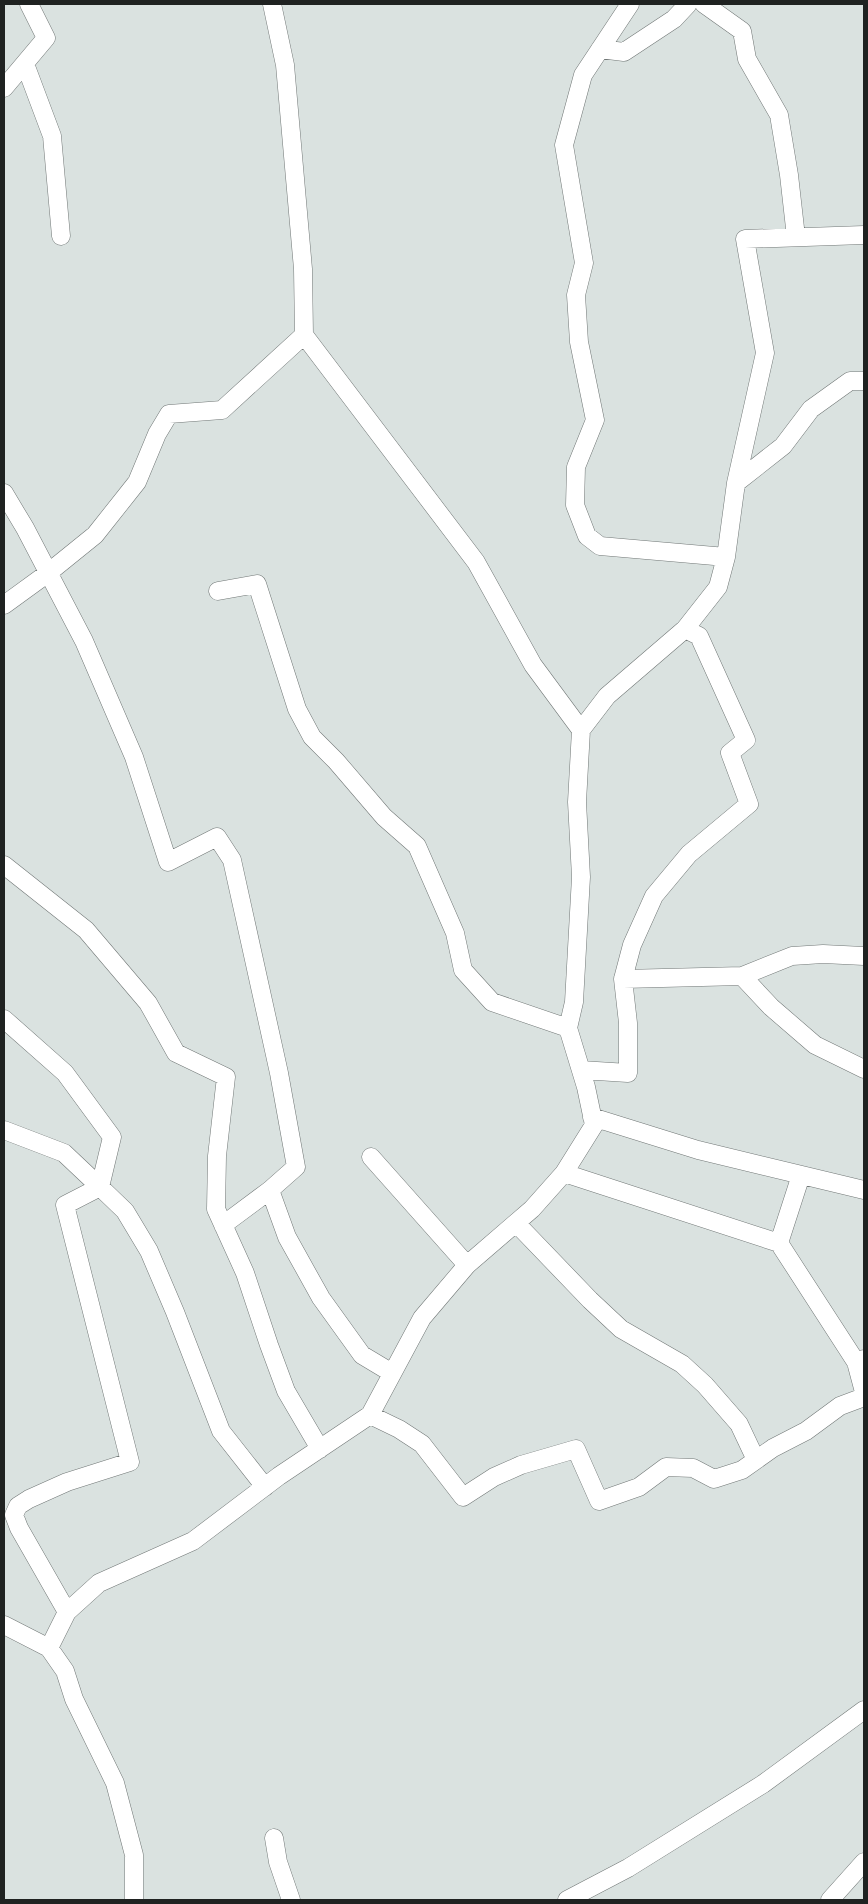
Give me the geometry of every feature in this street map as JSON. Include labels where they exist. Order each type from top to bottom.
[{"type":"street","points":[[4,88],[46,38],[29,4]]},
{"type":"street","points":[[272,4],[285,65],[303,270],[304,335],[476,562],[534,665],[581,730]]},
{"type":"street","points":[[630,4],[582,75],[564,145],[584,263],[576,295],[580,342],[595,420],[576,468],[575,505],[587,536],[600,546],[726,557]]},
{"type":"street","points":[[600,49],[624,52],[674,19],[688,4]]},
{"type":"street","points":[[704,4],[742,31],[747,59],[779,115],[789,175],[796,237]]},
{"type":"street","points":[[25,64],[52,136],[61,236]]},
{"type":"street","points":[[49,1648],[67,1612],[99,1583],[193,1541],[264,1487],[370,1415],[422,1318],[467,1265],[532,1210],[564,1173],[594,1125],[581,1070],[568,1028],[574,1002],[581,877],[577,802],[581,730],[607,696],[685,629],[718,587],[726,557],[736,483],[765,353],[745,239],[864,235]]},
{"type":"street","points":[[4,605],[95,536],[138,482],[157,434],[169,414],[222,410],[304,335]]},
{"type":"street","points":[[736,483],[783,446],[811,409],[850,381],[864,381]]},
{"type":"street","points":[[4,493],[84,641],[134,757],[168,862],[218,837],[232,860],[279,1072],[296,1167],[270,1190],[223,1225]]},
{"type":"street","points":[[218,591],[257,584],[297,709],[312,737],[336,761],[384,817],[417,846],[455,934],[463,970],[492,1002],[568,1028]]},
{"type":"street","points":[[581,1070],[628,1073],[628,1023],[623,979],[632,945],[654,896],[689,854],[749,804],[730,753],[746,740],[699,636],[685,629]]},
{"type":"street","points":[[4,865],[86,930],[148,1003],[176,1053],[226,1077],[217,1156],[216,1209],[245,1273],[268,1346],[286,1391],[320,1449]]},
{"type":"street","points":[[623,979],[742,976],[792,956],[823,954],[864,956]]},
{"type":"street","points":[[742,976],[771,1007],[815,1046],[864,1070]]},
{"type":"street","points":[[4,1019],[65,1073],[112,1138],[100,1186],[64,1205],[130,1462],[67,1482],[29,1499],[18,1506],[14,1515],[19,1528],[67,1612]]},
{"type":"street","points":[[592,1117],[698,1150],[864,1190]]},
{"type":"street","points":[[4,1130],[64,1153],[125,1211],[149,1252],[175,1312],[221,1431],[264,1487]]},
{"type":"street","points":[[371,1157],[467,1265]]},
{"type":"street","points":[[564,1173],[779,1243],[860,1361],[864,1392]]},
{"type":"street","points":[[779,1243],[801,1175]]},
{"type":"street","points":[[270,1190],[287,1237],[321,1298],[362,1355],[392,1373]]},
{"type":"street","points":[[516,1223],[590,1300],[621,1329],[682,1364],[705,1385],[739,1424],[756,1460]]},
{"type":"street","points":[[370,1415],[399,1429],[422,1444],[463,1498],[494,1477],[521,1466],[576,1449],[599,1501],[639,1487],[666,1467],[693,1468],[714,1479],[742,1470],[773,1448],[806,1431],[840,1406],[864,1397]]},
{"type":"street","points":[[4,1625],[49,1648],[65,1671],[74,1699],[115,1783],[134,1855],[134,1900]]},
{"type":"street","points":[[567,1900],[628,1868],[764,1784],[864,1710]]},
{"type":"street","points":[[274,1838],[278,1862],[291,1900]]},
{"type":"street","points":[[830,1900],[864,1862]]}]
